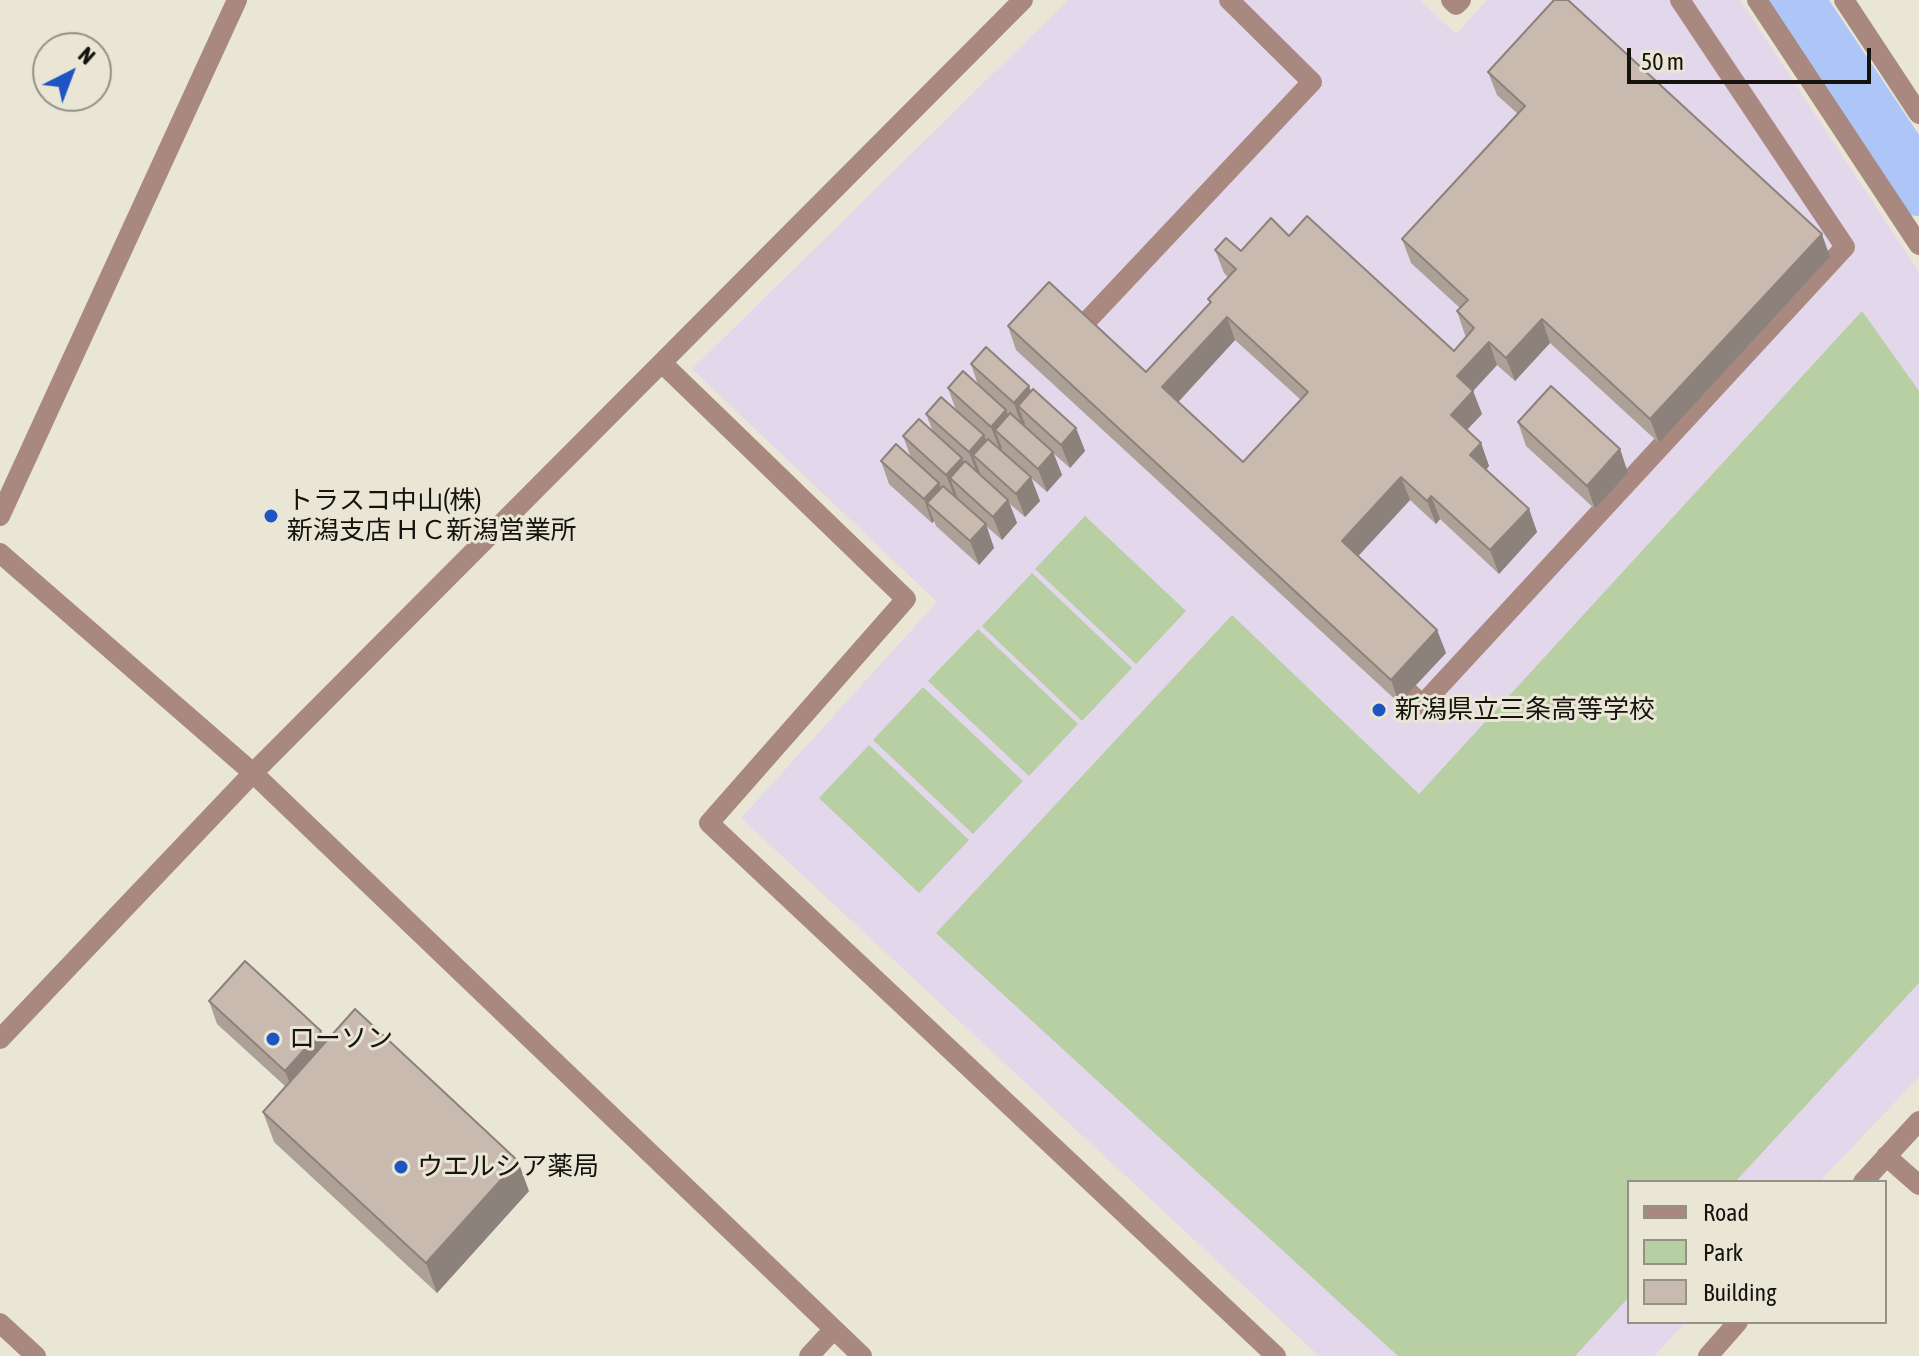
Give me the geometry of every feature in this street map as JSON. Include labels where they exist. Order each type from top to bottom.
[{"type":"street","points":[[0,516],[237,0]]},
{"type":"street","points":[[0,1039],[253,773],[1023,0]]},
{"type":"street","points":[[1058,352],[1312,82],[1229,0]]},
{"type":"street","points":[[1451,0],[1456,5],[1461,0]]},
{"type":"street","points":[[1376,660],[1422,705],[1845,247],[1680,0]]},
{"type":"street","points":[[1757,0],[1919,245]]},
{"type":"street","points":[[1844,0],[1919,114]]},
{"type":"street","points":[[662,363],[906,599],[709,823],[1276,1356]]},
{"type":"street","points":[[0,553],[253,773],[862,1356]]},
{"type":"street","points":[[1865,1180],[1919,1121]]},
{"type":"street","points":[[1886,1156],[1919,1185]]},
{"type":"street","points":[[0,1323],[36,1356]]},
{"type":"street","points":[[1708,1356],[1736,1324]]},
{"type":"street","points":[[809,1356],[833,1330]]},
{"type":"shaded area","name":"新潟県立三条高等学校","points":[[1068,0],[1420,0],[1456,34],[1487,0],[1740,0],[1919,272],[1919,1077],[1821,1180],[1627,1180],[1627,1324],[1684,1324],[1654,1356],[1319,1356],[741,818],[937,602],[692,369]]},
{"type":"green space","points":[[1862,311],[1919,391],[1919,983],[1737,1180],[1627,1180],[1627,1299],[1575,1356],[1398,1356],[936,933],[1232,615],[1419,794]]},
{"type":"green space","points":[[1085,516],[1186,611],[1136,664],[1035,569]]},
{"type":"green space","points":[[1032,573],[1132,668],[1082,721],[982,626]]},
{"type":"green space","points":[[978,629],[1078,724],[1029,776],[928,681]]},
{"type":"green space","points":[[923,687],[1023,781],[973,834],[873,740]]},
{"type":"green space","points":[[869,745],[969,840],[919,893],[819,798]]},
{"type":"building","points":[[1554,0],[1568,0],[1822,234],[1650,419],[1542,319],[1506,358],[1489,342],[1457,376],[1473,391],[1451,415],[1481,443],[1470,455],[1529,509],[1490,550],[1431,496],[1427,501],[1401,477],[1342,541],[1437,630],[1391,680],[1008,326],[1049,282],[1146,372],[1211,302],[1208,299],[1236,269],[1215,250],[1226,238],[1241,251],[1271,218],[1289,236],[1307,216],[1454,351],[1474,328],[1457,311],[1468,300],[1402,239],[1525,106],[1488,72]],"holes":[[[1227,317],[1308,392],[1243,462],[1162,387]]]},
{"type":"building","points":[[986,347],[1029,386],[1014,403],[971,364]]},
{"type":"building","points":[[963,371],[1006,410],[991,427],[948,388]]},
{"type":"building","points":[[1551,386],[1620,449],[1587,486],[1518,422]]},
{"type":"building","points":[[1033,389],[1076,428],[1061,445],[1018,406]]},
{"type":"building","points":[[941,397],[984,435],[969,452],[926,414]]},
{"type":"building","points":[[1010,413],[1053,452],[1038,469],[995,430]]},
{"type":"building","points":[[919,419],[962,458],[946,475],[903,436]]},
{"type":"building","points":[[988,439],[1031,477],[1016,494],[973,455]]},
{"type":"building","points":[[896,444],[939,483],[924,499],[881,461]]},
{"type":"building","points":[[965,461],[1008,500],[993,517],[950,478]]},
{"type":"building","points":[[943,486],[986,524],[970,541],[927,503]]},
{"type":"building","name":"ローソン","points":[[245,961],[321,1031],[285,1071],[209,1001]]},
{"type":"building","name":"ウエルシア薬局","points":[[355,1009],[518,1161],[426,1263],[263,1112]]},
{"type":"waterway","points":[[1794,0],[1919,187]]},
{"type":"place","name":"トラスコ中山(株) 新潟支店 ＨＣ新潟営業所","points":[[271,516]]},
{"type":"place","name":"新潟県立三条高等学校","points":[[1379,710]]},
{"type":"place","name":"ローソン","points":[[273,1039]]},
{"type":"place","name":"ウエルシア薬局","points":[[401,1167]]}]
